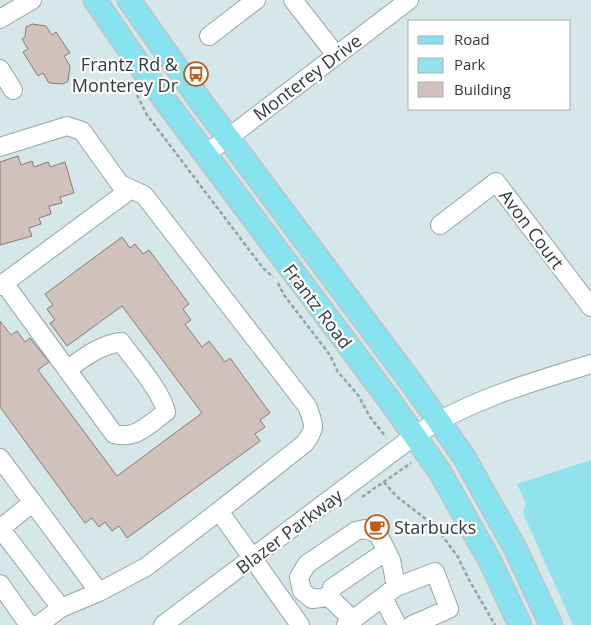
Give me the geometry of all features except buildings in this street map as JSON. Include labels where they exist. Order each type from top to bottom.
[{"type":"main road","name":"Frantz Road","points":[[95,0],[149,79],[440,472],[490,561],[520,625]]},
{"type":"main road","name":"Frantz Road","points":[[129,0],[155,39],[464,457],[509,537],[551,625]]},
{"type":"main road","points":[[344,341],[402,392],[438,420]]},
{"type":"main road","points":[[414,436],[433,445],[439,451],[451,464],[484,510],[509,537]]},
{"type":"street","points":[[0,19],[32,0]]},
{"type":"street","points":[[209,36],[256,0]]},
{"type":"street","points":[[293,0],[336,55]]},
{"type":"street","name":"Monterey Drive","points":[[205,154],[409,0]]},
{"type":"street","points":[[0,69],[13,90]]},
{"type":"street","points":[[0,147],[68,126],[82,131],[120,184],[144,195],[306,406],[313,420],[312,433],[304,444],[146,567],[99,592],[61,608],[38,625]]},
{"type":"street","name":"Avon Court","points":[[440,225],[496,182],[591,308]]},
{"type":"street","points":[[68,370],[87,355],[110,344],[121,342],[165,405],[166,412],[133,435],[124,437],[114,434],[2,284],[131,189]]},
{"type":"street","name":"Blazer Parkway","points":[[163,625],[395,450],[438,420],[479,400],[591,364]]},
{"type":"street","points":[[0,458],[99,592]]},
{"type":"street","points":[[32,502],[0,528],[61,608]]},
{"type":"street","points":[[219,512],[300,625]]},
{"type":"street","points":[[329,597],[312,599],[302,591],[299,577],[307,564],[356,531],[365,529],[378,534],[392,560],[389,592],[397,625]]},
{"type":"street","points":[[329,597],[332,588],[379,556],[392,560]]},
{"type":"street","points":[[329,597],[350,622],[389,592],[435,572],[449,609],[412,625]]},
{"type":"street","points":[[0,584],[29,625]]},
{"type":"path","points":[[135,88],[147,115],[263,268],[277,282],[284,296],[330,355],[338,372],[358,395],[370,417],[407,467]]},
{"type":"path","points":[[384,482],[396,496],[435,526],[458,557],[468,578],[496,625]]},
{"type":"green space","points":[[591,460],[591,625],[573,625],[523,513],[526,504],[517,484]]},
{"type":"place","name":"Frantz Rd & Monterey Dr","points":[[196,74]]},
{"type":"place","name":"Starbucks","points":[[377,527]]}]
